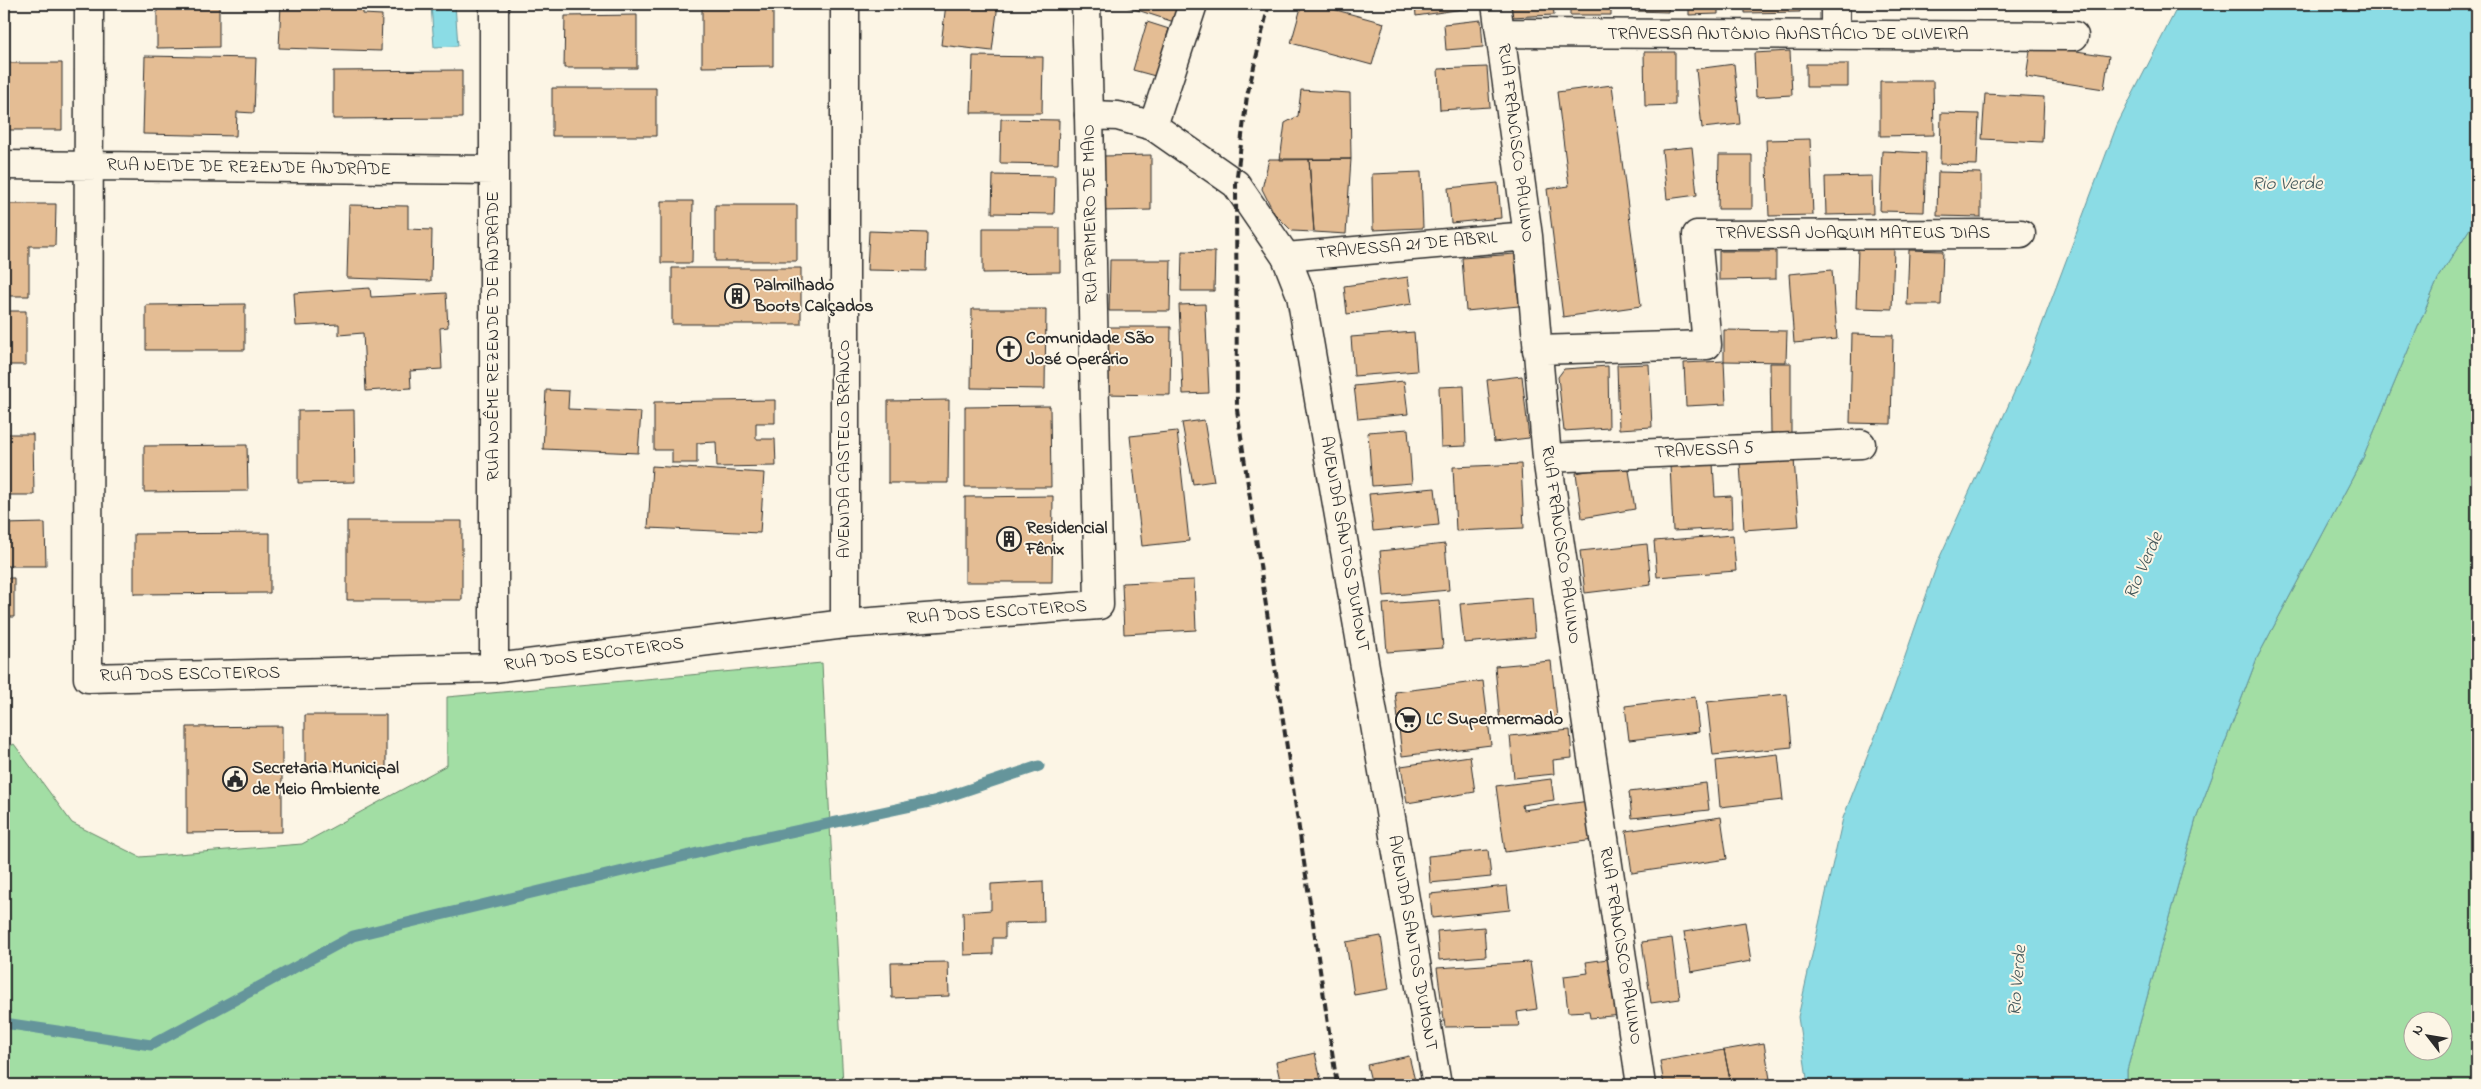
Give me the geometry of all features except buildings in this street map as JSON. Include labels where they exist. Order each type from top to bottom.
[{"type":"street","points":[[89,4],[89,166]]},
{"type":"street","name":"RUA NOÊME REZENDE DE ANDRADE","points":[[494,4],[494,668]]},
{"type":"street","name":"AVENIDA CASTELO BRANCO","points":[[845,4],[846,624]]},
{"type":"street","name":"RUA PRIMEIRO DE MAIO","points":[[1086,4],[1099,605]]},
{"type":"street","points":[[1153,126],[1193,4]]},
{"type":"street","name":"RUA FRANCISCO PAULINO","points":[[1496,4],[1502,33],[1528,236],[1547,458],[1641,1085]]},
{"type":"street","points":[[1835,4],[1835,35]]},
{"type":"street","name":"TRAVESSA ANTÔNIO ANASTÁCIO DE OLIVEIRA","points":[[1502,33],[2074,36]]},
{"type":"street","name":"AVENIDA SANTOS DUMONT","points":[[1089,115],[1118,116],[1153,126],[1236,184],[1286,257],[1301,295],[1437,1085]]},
{"type":"street","name":"RUA NEIDE DE REZENDE ANDRADE","points":[[4,165],[494,170]]},
{"type":"street","name":"RUA DOS ESCOTEIROS","points":[[89,166],[88,678],[494,668],[846,624],[1099,605]]},
{"type":"street","name":"TRAVESSA JOAQUIM MATEUS DIAS","points":[[1537,350],[1707,345],[1697,235],[2021,234]]},
{"type":"street","name":"TRAVESSA 21 DE ABRIL","points":[[1286,257],[1528,236]]},
{"type":"street","name":"TRAVESSA 5","points":[[1547,458],[1861,444]]},
{"type":"green space","points":[[2477,217],[2477,1085],[2127,1085],[2127,1070],[2196,819],[2257,658],[2363,458],[2438,279]]},
{"type":"green space","points":[[822,663],[843,1085],[4,1085],[4,749],[14,744],[72,823],[140,857],[302,844],[447,765],[447,697]]},
{"type":"water","points":[[431,4],[455,4],[458,46],[434,47]]},
{"type":"water","name":"Rio Verde","points":[[2179,4],[2477,4],[2477,217],[2438,279],[2363,458],[2257,658],[2196,819],[2127,1070],[2127,1085],[1808,1085],[1798,1017],[1843,818],[1893,691],[1939,559],[2028,362],[2117,125]]},
{"type":"waterway","points":[[4,1023],[151,1045],[353,936],[739,843],[934,801],[1039,766]]},
{"type":"railway","points":[[1269,4],[1247,96],[1236,184],[1237,410],[1337,1085]]},
{"type":"place","name":"Palmilhado Boots Calçados","points":[[737,296]]},
{"type":"place","name":"Comunidade São José Operário","points":[[1009,349]]},
{"type":"place","name":"Residencial Fênix","points":[[1009,539]]},
{"type":"place","name":"LC Supermermado","points":[[1408,720]]},
{"type":"place","name":"Secretaria Municipal de Meio Ambiente","points":[[235,779]]}]
